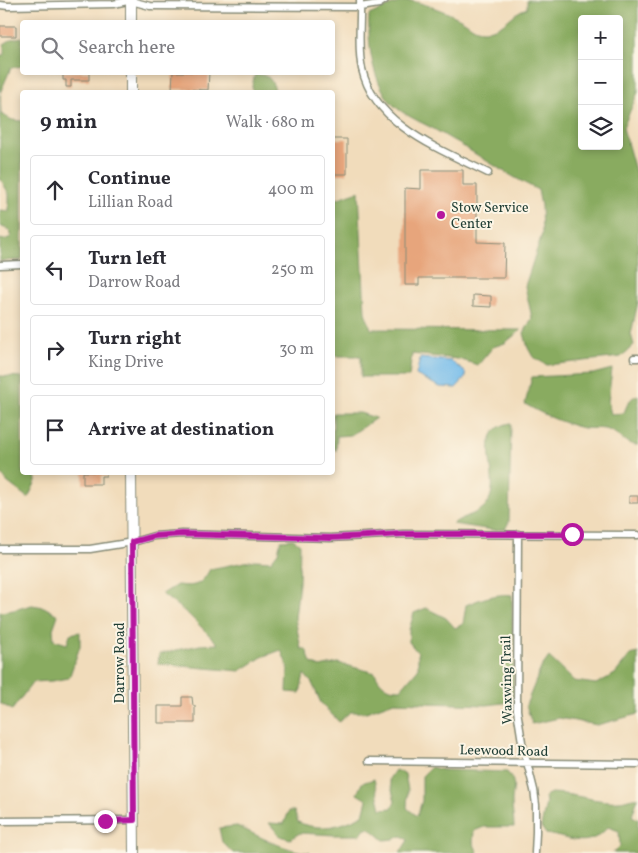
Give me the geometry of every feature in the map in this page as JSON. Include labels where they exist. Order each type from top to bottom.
[{"type":"main road","points":[[131,0],[131,20]]},
{"type":"main road","points":[[131,75],[131,90]]},
{"type":"main road","name":"Darrow Road","points":[[132,475],[134,853]]},
{"type":"street","points":[[0,5],[113,4],[131,0],[150,6],[379,4],[385,0]]},
{"type":"street","points":[[360,4],[362,70],[367,85],[376,101],[410,132],[488,173]]},
{"type":"street","points":[[0,265],[20,264]]},
{"type":"street","points":[[0,550],[90,550],[154,536],[182,534],[330,538],[403,534],[638,535]]},
{"type":"street","name":"Waxwing Trail","points":[[518,534],[518,710],[520,735],[536,805],[534,853]]},
{"type":"street","name":"Leewood Road","points":[[369,761],[638,764]]},
{"type":"street","points":[[0,820],[134,820]]},
{"type":"green space","points":[[527,0],[638,0],[638,92],[623,128],[638,181],[638,302],[631,334],[634,345],[621,357],[547,365],[533,357],[528,348],[524,333],[532,318],[525,286],[542,234],[541,206],[538,190],[399,110],[388,99],[374,69],[370,48],[369,15],[389,6],[405,1],[415,2],[445,12],[481,30],[497,27],[521,10],[527,8]]},
{"type":"green space","points":[[20,37],[20,66],[11,68],[0,93],[0,55],[4,55],[4,44],[12,39]]},
{"type":"green space","points":[[255,75],[264,75],[269,78],[275,90],[253,90]]},
{"type":"green space","points":[[0,94],[1,114],[12,120],[20,121],[20,260],[0,261],[0,239],[4,240],[11,237],[9,230],[0,226],[0,210],[9,211],[9,194],[0,178]]},
{"type":"green space","points":[[359,191],[365,312],[371,329],[521,330],[505,343],[493,347],[478,365],[458,359],[412,354],[409,377],[361,377],[361,356],[335,356],[335,199]]},
{"type":"green space","points":[[612,369],[608,402],[611,414],[624,413],[630,400],[638,395],[638,445],[630,444],[608,430],[583,428],[568,424],[525,404],[532,377],[593,374]]},
{"type":"green space","points":[[0,376],[20,377],[20,475],[35,475],[36,481],[28,498],[7,482],[0,472]]},
{"type":"green space","points":[[335,413],[360,413],[376,418],[351,435],[337,436],[336,451]]},
{"type":"green space","points":[[511,423],[509,522],[505,529],[493,530],[453,524],[481,510],[488,502],[492,492],[490,445],[492,435],[499,427]]},
{"type":"green space","points":[[293,539],[300,544],[299,583],[295,618],[301,649],[306,649],[311,663],[320,667],[338,663],[375,673],[385,686],[401,689],[418,669],[418,653],[409,642],[409,630],[414,613],[426,608],[446,618],[455,628],[463,624],[466,605],[495,596],[512,595],[512,702],[487,705],[394,702],[366,712],[350,712],[339,722],[321,703],[312,683],[304,674],[300,693],[287,692],[288,667],[281,650],[262,657],[240,671],[158,664],[159,654],[200,645],[218,644],[188,614],[162,594],[177,585],[188,586],[197,584],[204,579],[210,569],[255,560],[271,561],[278,552],[281,540]]},
{"type":"green space","points":[[32,605],[44,607],[58,615],[53,629],[54,640],[67,644],[70,634],[80,632],[80,646],[69,678],[33,682],[12,710],[0,703],[0,612]]},
{"type":"green space","points":[[638,653],[638,714],[597,725],[559,718],[532,724],[526,705],[541,668],[549,657],[574,681],[596,684],[615,674],[630,655]]},
{"type":"green space","points":[[431,767],[442,770],[507,772],[514,787],[512,803],[514,827],[484,827],[474,831],[473,842],[478,853],[400,853],[408,840],[402,836],[384,840],[370,828],[365,828],[360,835],[300,833],[290,839],[280,836],[269,823],[284,824],[289,811],[294,811],[298,822],[314,827],[339,825],[355,819],[363,815],[367,800],[357,794],[362,783],[374,779],[381,809],[392,808],[395,801],[389,779],[395,770],[405,774],[408,790],[407,808],[417,816],[422,801],[422,776]]},
{"type":"green space","points":[[551,793],[611,801],[638,798],[632,816],[638,819],[638,853],[613,853],[620,846],[619,831],[608,827],[601,834],[593,838],[579,841],[546,834],[541,827],[546,803],[545,796]]},
{"type":"green space","points":[[237,826],[281,846],[310,853],[233,853],[222,842],[219,828]]},
{"type":"water","points":[[420,358],[451,361],[465,372],[466,377],[456,388],[440,387],[416,375]]},
{"type":"building","points":[[0,26],[16,26],[16,36],[0,36]]},
{"type":"building","points":[[63,75],[89,75],[89,80],[71,80],[71,87],[66,87],[66,80],[63,80]]},
{"type":"building","points":[[173,75],[209,75],[208,90],[172,89]]},
{"type":"building","points":[[335,139],[347,139],[347,174],[335,174]]},
{"type":"building","name":"Stow Service Center","points":[[421,170],[463,170],[463,185],[477,185],[477,242],[505,243],[504,278],[419,278],[419,285],[405,285],[405,188],[421,189]]},
{"type":"building","points":[[473,295],[491,296],[491,307],[473,306]]},
{"type":"building","points":[[83,475],[106,475],[101,476],[101,484],[83,484]]},
{"type":"building","points":[[629,496],[638,496],[638,503],[629,503]]},
{"type":"building","points":[[182,697],[192,697],[193,706],[195,706],[195,723],[158,723],[158,706],[182,706]]},
{"type":"place","name":"Stow Service Center","points":[[441,215]]},
{"type":"route","points":[[105,821],[134,820],[132,542],[154,536],[182,534],[344,538],[403,534],[572,534]]}]
